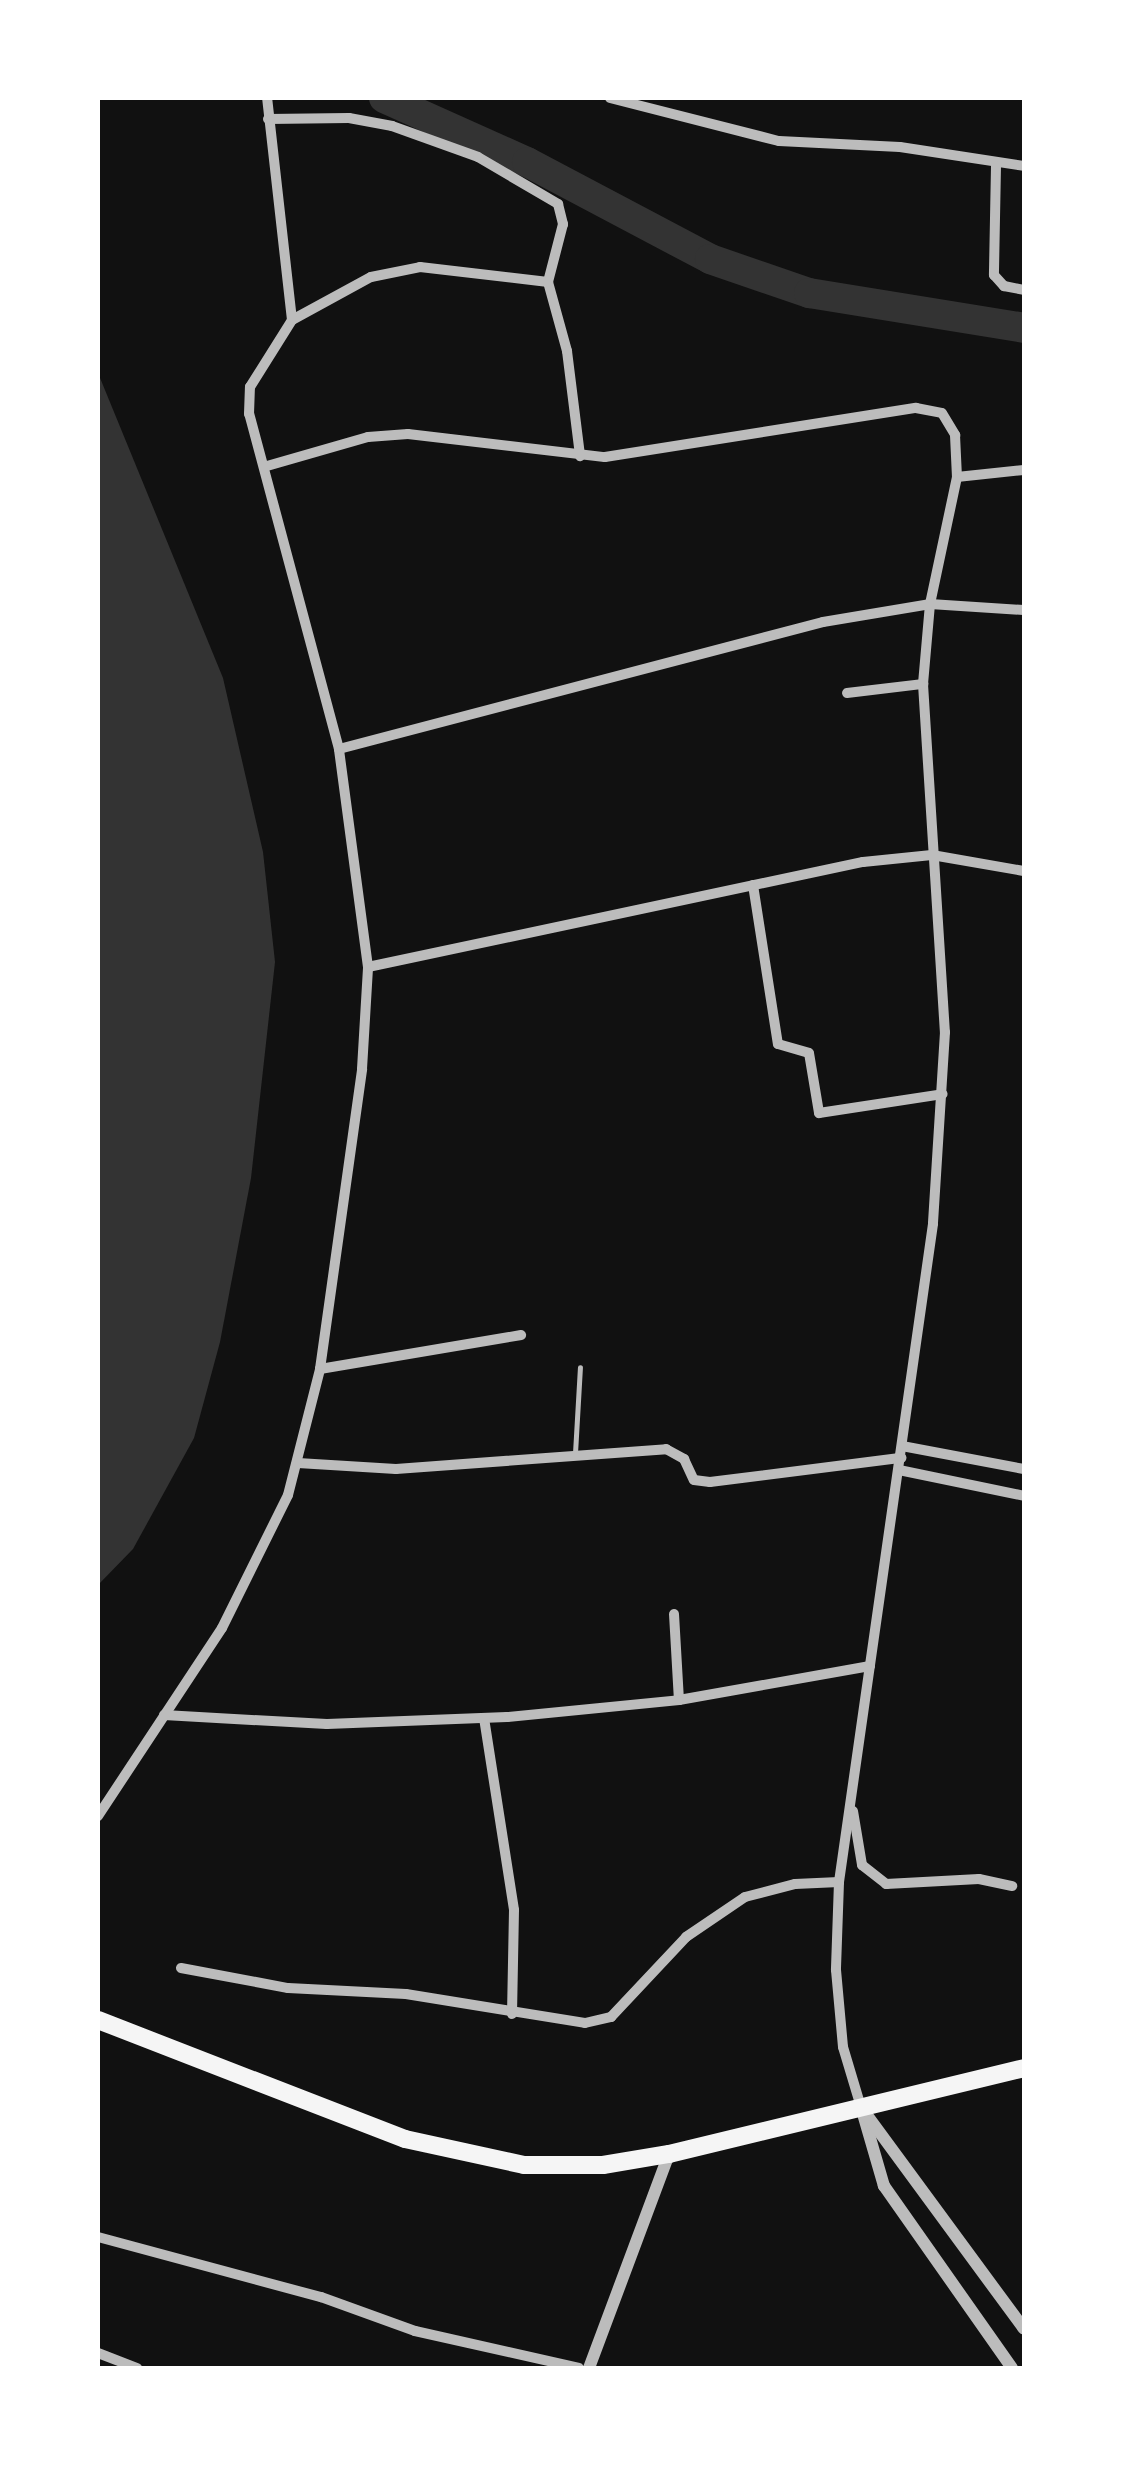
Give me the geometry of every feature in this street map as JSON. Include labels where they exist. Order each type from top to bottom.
[{"type":"highway","points":[[98,2020],[405,2139],[476,2157],[603,2165],[669,2154],[1024,2068]]},
{"type":"street","points":[[267,98],[292,320]]},
{"type":"street","points":[[610,98],[779,141],[900,146],[996,166],[1024,166]]},
{"type":"street","points":[[268,119],[349,118],[392,126],[494,167],[562,210],[548,282],[567,351],[580,456]]},
{"type":"street","points":[[996,166],[994,274],[1004,286],[1024,290]]},
{"type":"street","points":[[98,1816],[259,1563],[298,1463],[320,1369],[349,1196],[368,967],[339,749],[267,466],[249,414],[250,386],[292,320],[372,278],[420,266],[548,282]]},
{"type":"street","points":[[267,466],[368,436],[408,434],[580,456],[916,408],[942,413],[955,434],[957,477],[930,604],[924,684],[946,1032],[943,1094],[901,1458],[839,1882],[836,1970],[843,2047],[884,2186],[1012,2368]]},
{"type":"street","points":[[957,477],[1024,470]]},
{"type":"street","points":[[339,749],[823,622],[930,604],[1024,610]]},
{"type":"street","points":[[848,693],[924,684]]},
{"type":"street","points":[[368,967],[753,885],[932,855],[1024,872]]},
{"type":"street","points":[[753,885],[778,1044],[809,1053],[819,1113],[943,1094]]},
{"type":"street","points":[[320,1369],[521,1336]]},
{"type":"street","points":[[298,1463],[396,1470],[575,1452],[673,1450],[694,1480],[710,1482],[901,1458],[1024,1469]]},
{"type":"street","points":[[901,1458],[1024,1496]]},
{"type":"street","points":[[674,1614],[679,1700]]},
{"type":"street","points":[[164,1715],[328,1724],[484,1718],[679,1700],[870,1666]]},
{"type":"street","points":[[484,1718],[514,1910],[512,2014]]},
{"type":"street","points":[[850,1796],[855,1849],[862,1865],[886,1884],[979,1880],[1012,1886]]},
{"type":"street","points":[[181,1968],[288,1988],[406,1994],[572,2023],[611,2018],[686,1937],[746,1898],[795,1884],[839,1882]]},
{"type":"street","points":[[861,2107],[1024,2329]]},
{"type":"street","points":[[589,2368],[669,2154]]},
{"type":"street","points":[[98,2236],[321,2297],[415,2331],[579,2368]]},
{"type":"street","points":[[98,2354],[137,2368]]},
{"type":"lane","points":[[575,1452],[580,1367]]},
{"type":"shaded area","points":[[98,373],[223,678],[263,852],[275,962],[251,1178],[220,1342],[194,1438],[133,1549],[98,1585]]},
{"type":"waterway","points":[[384,98],[527,162],[710,259],[809,293],[1024,328]]}]
